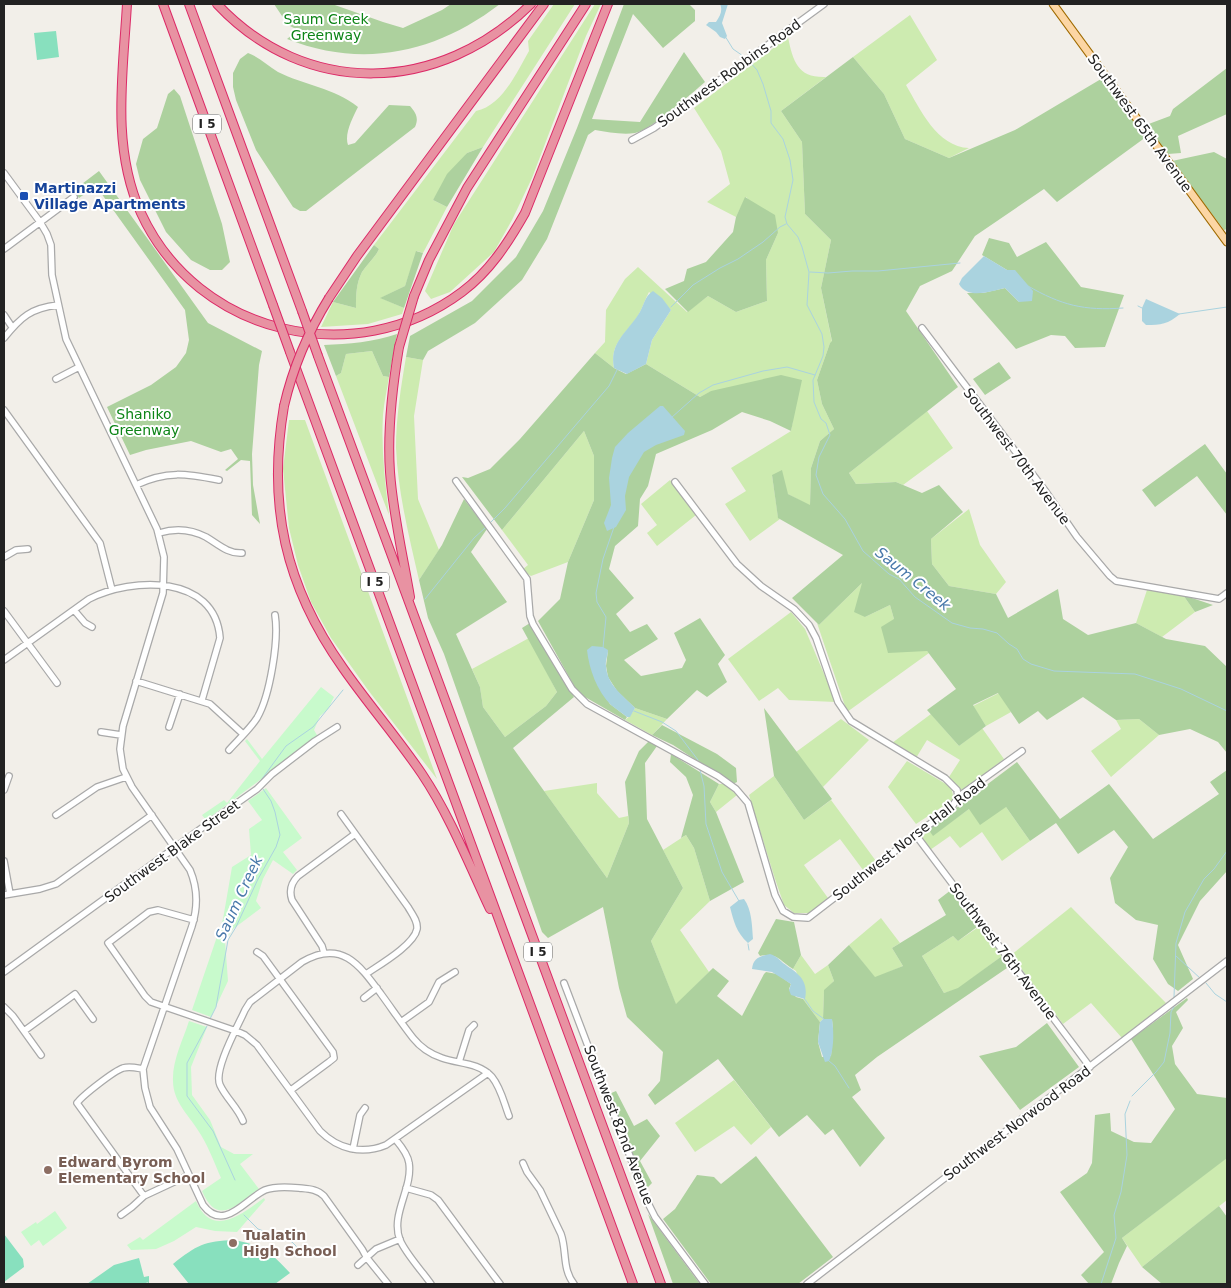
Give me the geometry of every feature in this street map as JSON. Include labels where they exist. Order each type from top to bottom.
[{"type":"highway","points":[[127,4],[121,95],[123,152],[130,184],[148,227],[178,268],[202,290],[225,306],[252,319],[273,326],[296,332],[326,335],[376,331],[416,318],[430,312],[462,291],[490,266],[511,237],[525,213],[608,4]]},
{"type":"highway","name":"I 5","points":[[163,4],[633,1284]]},
{"type":"highway","name":"I 5","points":[[189,4],[660,1284]]},
{"type":"highway","points":[[217,4],[247,31],[290,56],[329,68],[364,73],[386,73],[414,69],[460,55],[491,37],[530,4]]},
{"type":"highway","points":[[510,950],[436,797],[404,748],[330,650],[298,589],[286,550],[278,497],[277,454],[284,406],[291,378],[301,350],[314,323],[358,256],[544,4]]},
{"type":"highway","points":[[414,619],[393,502],[390,473],[390,408],[400,347],[414,296],[429,260],[467,188],[586,4]]},
{"type":"main road","name":"Southwest 65th Avenue","points":[[1054,4],[1227,242]]},
{"type":"street","name":"Southwest Robbins Road","points":[[632,140],[654,128],[824,4]]},
{"type":"street","points":[[5,176],[40,222],[51,245],[52,275],[66,339],[159,534],[164,557],[164,586],[121,735],[120,749],[126,777],[190,870],[195,884],[196,905],[194,920],[143,1069],[150,1107],[177,1149],[204,1208],[212,1214],[222,1216],[235,1212],[263,1190],[290,1187],[318,1192],[324,1196],[367,1258],[388,1284]]},
{"type":"street","points":[[4,249],[74,197]]},
{"type":"street","points":[[4,338],[12,327],[31,311],[42,307],[58,305]]},
{"type":"street","points":[[4,315],[12,327]]},
{"type":"street","name":"Southwest 70th Avenue","points":[[922,328],[1046,492],[1077,537],[1110,576],[1116,581],[1219,599],[1227,593]]},
{"type":"street","points":[[56,379],[79,367]]},
{"type":"street","points":[[5,413],[100,543],[112,590]]},
{"type":"street","points":[[136,485],[150,478],[173,473],[220,480]]},
{"type":"street","name":"Southwest Norse Hall Road","points":[[456,481],[527,580],[530,616],[572,689],[587,704],[718,776],[736,789],[748,803],[775,895],[783,911],[793,917],[808,918],[952,807],[958,798],[1022,751]]},
{"type":"street","points":[[675,482],[737,564],[761,586],[794,609],[809,625],[816,638],[844,714],[851,721],[945,778],[957,790],[958,798]]},
{"type":"street","points":[[159,534],[179,530],[192,532],[204,536],[233,554],[242,553]]},
{"type":"street","points":[[4,557],[16,550],[28,549]]},
{"type":"street","points":[[4,660],[94,596],[138,584],[164,586],[190,593],[209,608],[216,618],[220,638],[202,700]]},
{"type":"street","points":[[74,610],[85,623],[92,627]]},
{"type":"street","points":[[4,611],[57,683]]},
{"type":"street","points":[[229,750],[257,718],[265,699],[272,669],[276,624],[274,615]]},
{"type":"street","points":[[136,681],[202,700],[218,710],[243,734]]},
{"type":"street","points":[[169,727],[180,694]]},
{"type":"street","name":"Southwest Blake Street","points":[[4,972],[257,789],[272,774],[315,741],[337,727]]},
{"type":"street","points":[[101,732],[121,735]]},
{"type":"street","points":[[4,790],[8,776]]},
{"type":"street","points":[[56,815],[97,787],[126,777]]},
{"type":"street","points":[[341,814],[408,907],[417,924],[417,931],[412,941],[366,974]]},
{"type":"street","points":[[4,862],[7,894],[40,889],[56,884],[152,815]]},
{"type":"street","points":[[324,953],[322,946],[292,900],[290,895],[292,885],[298,876],[355,834]]},
{"type":"street","name":"Southwest 76th Avenue","points":[[915,834],[1090,1067]]},
{"type":"street","points":[[194,920],[158,910],[148,912],[108,943],[151,1002],[236,1031],[258,1045],[326,1136],[339,1145],[353,1149],[371,1150],[396,1140],[488,1074]]},
{"type":"street","points":[[257,952],[279,979],[332,1052],[334,1058],[291,1090]]},
{"type":"street","points":[[242,1121],[241,1115],[220,1085],[218,1073],[250,1002],[310,958],[324,953],[341,955],[357,963],[413,1038],[424,1049],[443,1058],[478,1067],[488,1074],[499,1088],[509,1116]]},
{"type":"street","name":"Southwest Norwood Road","points":[[807,1284],[1227,961]]},
{"type":"street","points":[[402,1022],[429,1002],[439,982],[455,972]]},
{"type":"street","name":"Southwest 82nd Avenue","points":[[564,983],[647,1201],[655,1217],[704,1284]]},
{"type":"street","points":[[364,998],[377,988]]},
{"type":"street","points":[[24,1031],[75,994],[94,1019]]},
{"type":"street","points":[[4,1007],[41,1055]]},
{"type":"street","points":[[459,1062],[468,1030],[474,1025]]},
{"type":"street","points":[[143,1069],[122,1068],[77,1102],[144,1196]]},
{"type":"street","points":[[353,1149],[360,1115],[365,1108]]},
{"type":"street","points":[[396,1140],[410,1164],[398,1224],[400,1239],[431,1284]]},
{"type":"street","points":[[523,1163],[540,1190],[564,1241],[567,1274],[574,1284]]},
{"type":"street","points":[[120,1215],[132,1208],[144,1196],[189,1175]]},
{"type":"street","points":[[406,1188],[431,1195],[438,1200],[500,1284]]},
{"type":"street","points":[[358,1265],[376,1249],[400,1239]]},
{"type":"green space","name":"Saum Creek Greenway","points":[[274,4],[332,4],[403,28],[451,4],[500,4],[476,21],[425,45],[371,54],[343,53],[315,48],[287,39],[298,30],[288,25]]},
{"type":"green space","points":[[554,4],[575,4],[483,147],[467,153],[433,200],[447,207],[423,253],[417,251],[405,286],[381,298],[404,308],[402,314],[368,324],[321,327],[333,302],[356,308],[360,276],[379,249],[374,245],[476,111],[494,102],[508,87],[529,51],[528,41]]},
{"type":"green space","points":[[595,4],[601,4],[586,36],[532,178],[512,220],[494,252],[450,292],[431,299],[425,291],[454,224]]},
{"type":"green space","points":[[624,4],[689,4],[695,10],[695,21],[663,48],[633,14],[592,119],[640,122],[684,52],[705,82],[671,111],[642,130],[625,134],[595,130],[588,135],[547,239],[522,280],[475,323],[428,351],[423,360],[406,357],[410,336],[472,301],[516,257],[543,211]]},
{"type":"green space","points":[[910,15],[937,60],[906,85],[924,115],[939,134],[958,146],[969,148],[949,158],[905,139],[884,94],[853,57]]},
{"type":"green space","points":[[56,31],[59,57],[37,60],[34,33]]},
{"type":"green space","points":[[788,37],[792,54],[798,67],[809,75],[826,77],[781,111],[802,142],[805,214],[831,240],[821,288],[832,342],[817,380],[822,404],[834,429],[820,441],[811,468],[810,506],[788,494],[772,475],[778,517],[780,519],[750,541],[725,504],[746,491],[731,468],[791,431],[793,420],[712,391],[700,397],[646,364],[652,340],[671,310],[649,292],[635,321],[617,344],[613,359],[614,368],[595,353],[605,342],[606,310],[625,279],[638,267],[687,312],[708,296],[736,312],[767,301],[766,260],[778,233],[746,197],[736,217],[707,202],[730,184],[721,151],[694,108]]},
{"type":"green space","points":[[248,53],[278,72],[339,95],[358,107],[348,131],[348,145],[355,143],[389,105],[410,106],[416,116],[415,127],[306,211],[300,211],[293,207],[256,150],[236,100],[233,87],[233,73],[240,59]]},
{"type":"green space","points":[[853,57],[884,94],[905,139],[949,158],[1015,130],[1101,79],[1146,137],[1057,202],[1044,189],[975,236],[952,271],[920,286],[906,311],[958,387],[849,473],[856,484],[896,482],[922,493],[939,485],[963,512],[931,539],[932,564],[949,586],[996,594],[1008,618],[1058,589],[1063,619],[1088,635],[1136,623],[1166,639],[1205,646],[1227,667],[1227,753],[1218,742],[1190,729],[1159,735],[1139,719],[1116,720],[1083,697],[1047,720],[1038,711],[1019,724],[998,693],[973,705],[986,726],[959,746],[927,710],[956,689],[927,651],[888,653],[881,627],[894,619],[890,605],[865,617],[854,612],[862,583],[819,625],[792,598],[843,555],[778,518],[772,475],[782,470],[788,494],[810,505],[811,468],[820,441],[834,429],[822,404],[817,380],[832,341],[821,288],[831,240],[805,214],[802,142],[781,111]]},
{"type":"green space","points":[[1227,68],[1227,114],[1178,136],[1181,153],[1168,154],[1146,125],[1170,116],[1173,109]]},
{"type":"green space","points":[[174,89],[180,96],[222,224],[230,262],[222,270],[210,270],[191,260],[166,232],[140,180],[136,164],[143,139],[157,128],[168,94]]},
{"type":"green space","points":[[483,147],[447,207],[433,200],[447,174],[467,153]]},
{"type":"green space","points":[[1214,152],[1227,159],[1227,229],[1224,230],[1172,161]]},
{"type":"green space","name":"Shaniko Greenway","points":[[99,171],[208,323],[262,351],[259,365],[252,454],[253,485],[260,524],[252,515],[250,461],[241,460],[227,471],[225,470],[238,459],[231,449],[221,452],[191,441],[130,455],[107,407],[151,385],[176,367],[186,353],[189,340],[185,310],[96,186],[79,198],[74,190]]},
{"type":"green space","points":[[745,197],[775,215],[778,233],[766,260],[767,301],[736,312],[708,296],[688,312],[665,289],[684,281],[687,269],[706,262],[733,232],[736,217]]},
{"type":"green space","points":[[989,238],[1009,243],[1017,257],[1046,242],[1081,287],[1124,295],[1105,347],[1075,348],[1065,336],[1051,335],[1016,349],[967,293],[983,293],[1005,288],[1019,302],[1007,270],[982,255]]},
{"type":"green space","points":[[374,245],[379,249],[360,276],[356,308],[333,302]]},
{"type":"green space","points":[[416,251],[423,253],[404,308],[380,298],[405,286]]},
{"type":"green space","points":[[397,334],[389,377],[383,376],[372,351],[346,354],[341,373],[336,376],[324,345],[361,342]]},
{"type":"green space","points":[[372,351],[383,376],[389,377],[383,410],[383,440],[389,515],[336,376],[341,373],[346,354]]},
{"type":"green space","points":[[595,353],[614,368],[626,374],[646,364],[700,397],[711,391],[781,375],[802,380],[791,431],[770,421],[742,412],[712,430],[656,454],[648,486],[640,499],[638,526],[615,546],[609,569],[634,598],[616,614],[630,632],[647,624],[658,639],[624,660],[641,676],[682,668],[686,660],[674,633],[700,618],[725,655],[718,664],[727,682],[707,697],[697,690],[667,719],[635,708],[617,691],[608,677],[606,666],[608,650],[597,684],[610,704],[627,717],[625,720],[578,693],[538,621],[560,599],[568,562],[594,500],[594,456],[584,431],[502,530],[462,477],[468,478],[490,469],[520,439]]},
{"type":"green space","points":[[406,357],[423,360],[414,416],[418,499],[439,550],[419,580],[402,498],[396,448],[398,413]]},
{"type":"green space","points":[[999,362],[1011,378],[985,395],[973,379]]},
{"type":"green space","points":[[927,411],[953,448],[903,485],[896,482],[856,484],[849,473]]},
{"type":"green space","points":[[289,420],[305,420],[437,779],[368,690],[331,638],[311,602],[298,565],[289,528],[283,469]]},
{"type":"green space","points":[[584,431],[594,456],[594,500],[568,562],[531,576],[522,570],[528,565],[502,530]]},
{"type":"green space","points":[[1205,444],[1227,474],[1227,515],[1197,476],[1155,507],[1142,490]]},
{"type":"green space","points":[[670,480],[696,515],[657,546],[647,533],[657,525],[641,504]]},
{"type":"green space","points":[[464,499],[487,529],[471,552],[507,602],[456,634],[480,687],[483,707],[505,737],[546,706],[557,692],[522,628],[530,623],[574,697],[513,748],[607,878],[629,823],[625,782],[639,751],[649,741],[657,746],[645,763],[647,819],[683,888],[651,941],[676,1004],[713,968],[729,981],[717,996],[742,1016],[764,974],[766,972],[777,974],[791,984],[789,989],[796,997],[803,999],[820,1022],[818,1042],[822,1057],[831,1056],[832,1020],[823,1019],[824,990],[834,981],[828,965],[849,945],[875,977],[903,966],[892,948],[946,915],[938,900],[951,890],[977,927],[958,941],[953,936],[922,956],[944,993],[958,988],[1002,956],[1007,968],[877,1057],[855,1075],[861,1090],[852,1097],[885,1138],[860,1167],[833,1129],[825,1135],[807,1115],[779,1137],[718,1059],[655,1105],[648,1095],[660,1081],[663,1052],[627,1017],[619,988],[603,907],[548,938],[542,932],[444,654],[428,618],[419,580],[442,545]]},
{"type":"green space","points":[[969,509],[980,545],[1006,582],[996,594],[949,586],[932,564],[931,539]]},
{"type":"green space","points":[[863,582],[865,617],[890,605],[894,619],[929,653],[847,712],[817,623],[819,625]]},
{"type":"green space","points":[[1147,590],[1183,595],[1195,612],[1162,637],[1136,623]]},
{"type":"green space","points":[[1183,595],[1213,605],[1195,612]]},
{"type":"green space","points":[[791,612],[805,629],[836,702],[789,700],[778,688],[759,701],[728,659]]},
{"type":"green space","points":[[529,638],[557,692],[546,706],[505,737],[483,707],[480,687],[472,669]]},
{"type":"green space","points":[[321,687],[334,697],[328,709],[320,716],[314,730],[318,737],[206,820],[202,815],[224,800],[227,803],[260,761],[245,741],[247,739],[262,759]]},
{"type":"green space","points":[[999,693],[1011,712],[986,726],[973,706]]},
{"type":"green space","points":[[635,708],[667,719],[652,735],[625,720]]},
{"type":"green space","points":[[764,708],[832,799],[804,820],[774,776]]},
{"type":"green space","points":[[931,714],[959,746],[982,728],[1004,759],[962,791],[949,777],[960,760],[927,740],[916,758],[892,743]]},
{"type":"green space","points":[[841,719],[869,740],[823,787],[796,752]]},
{"type":"green space","points":[[1139,719],[1159,735],[1111,777],[1091,751],[1121,729],[1116,720]]},
{"type":"green space","points":[[662,725],[717,754],[736,768],[737,782],[733,784],[673,745],[652,735]]},
{"type":"green space","points":[[671,754],[719,784],[710,802],[716,812],[744,882],[710,901],[694,848],[686,835],[681,838],[693,795],[686,777],[670,762]]},
{"type":"green space","points":[[907,761],[951,787],[954,799],[916,824],[888,787]]},
{"type":"green space","points":[[1017,762],[1060,819],[1109,784],[1153,839],[1219,794],[1210,782],[1227,770],[1227,871],[1200,901],[1178,945],[1193,979],[1178,991],[1168,984],[1153,959],[1158,925],[1136,920],[1115,903],[1110,878],[1128,847],[1114,830],[1078,854],[1056,823],[1030,841],[1006,807],[980,825],[969,809],[933,836],[928,829]]},
{"type":"green space","points":[[774,776],[804,820],[831,800],[876,861],[863,870],[840,839],[804,865],[828,898],[809,913],[794,913],[784,905],[749,795]]},
{"type":"green space","points":[[597,783],[597,793],[619,818],[628,816],[629,823],[607,878],[544,791]]},
{"type":"green space","points":[[719,784],[724,784],[737,795],[716,812],[710,802]]},
{"type":"green space","points":[[266,788],[302,838],[283,852],[297,870],[293,874],[273,860],[263,879],[256,901],[261,908],[233,929],[225,941],[228,981],[211,1017],[192,1010],[223,919],[232,867],[251,855],[249,829],[262,820],[248,801]]},
{"type":"green space","points":[[1006,807],[1030,841],[1002,861],[982,832],[960,848],[950,836],[930,850],[919,835],[928,829],[933,835],[969,809]]},
{"type":"green space","points":[[686,835],[694,848],[710,901],[680,930],[709,972],[676,1005],[651,941],[683,888],[663,850]]},
{"type":"green space","points":[[1071,907],[1166,1003],[1122,1038],[1091,1003],[1063,1024],[1011,955]]},
{"type":"green space","points":[[881,918],[900,943],[892,948],[903,966],[875,978],[849,945]]},
{"type":"green space","points":[[776,919],[794,922],[801,955],[793,969],[774,956],[760,956],[758,953]]},
{"type":"green space","points":[[980,926],[1002,956],[958,989],[944,993],[922,956],[953,936],[958,941]]},
{"type":"green space","points":[[801,955],[815,974],[828,965],[834,981],[824,991],[823,1019],[820,1022],[803,999],[805,999],[796,971],[793,969]]},
{"type":"green space","points":[[1187,998],[1188,1000],[1176,1012],[1183,1028],[1172,1046],[1175,1064],[1197,1094],[1227,1098],[1227,1158],[1122,1238],[1127,1246],[1111,1284],[1089,1284],[1081,1275],[1104,1252],[1060,1192],[1087,1173],[1092,1163],[1095,1115],[1110,1113],[1111,1131],[1134,1142],[1151,1143],[1175,1109],[1131,1039]]},
{"type":"green space","points":[[189,1021],[207,1027],[191,1067],[192,1095],[210,1120],[221,1147],[234,1154],[253,1154],[240,1164],[259,1189],[228,1210],[221,1211],[215,1208],[208,1202],[202,1191],[221,1178],[204,1140],[183,1110],[174,1089],[174,1066]]},
{"type":"green space","points":[[1047,1023],[1079,1067],[1020,1110],[979,1056],[1016,1047]]},
{"type":"green space","points":[[734,1080],[771,1127],[751,1145],[734,1126],[695,1152],[675,1123]]},
{"type":"green space","points":[[616,1091],[634,1126],[647,1119],[660,1136],[640,1161],[652,1183],[646,1189],[609,1094]]},
{"type":"green space","points":[[756,1156],[833,1257],[798,1284],[711,1284],[663,1219],[675,1209],[697,1175],[714,1177],[721,1184]]},
{"type":"green space","points":[[1227,1157],[1227,1200],[1142,1267],[1122,1238]]},
{"type":"green space","points":[[264,1198],[265,1200],[237,1232],[215,1231],[196,1227],[174,1241],[156,1249],[131,1250],[127,1245],[140,1237],[143,1240],[196,1201],[210,1219],[219,1221],[237,1216]]},
{"type":"green space","points":[[1219,1206],[1227,1217],[1227,1284],[1162,1284],[1142,1267]]},
{"type":"green space","points":[[55,1211],[67,1228],[43,1246],[39,1240],[31,1246],[21,1232],[36,1222],[37,1224]]},
{"type":"green space","points":[[648,1214],[700,1284],[673,1284]]},
{"type":"green space","points":[[4,1234],[23,1259],[24,1267],[4,1282]]},
{"type":"green space","points":[[235,1240],[266,1251],[290,1273],[275,1284],[189,1284],[173,1264],[188,1252],[201,1245]]},
{"type":"green space","points":[[139,1258],[144,1277],[149,1276],[149,1284],[147,1282],[146,1284],[87,1284],[114,1265]]},
{"type":"water","points":[[720,4],[728,4],[722,23],[727,36],[725,39],[706,25],[709,22],[716,22],[721,13]]},
{"type":"water","points":[[984,256],[1007,270],[1015,270],[1033,291],[1032,301],[1019,302],[1005,288],[980,293],[968,292],[963,289],[959,284],[962,278]]},
{"type":"water","points":[[653,291],[662,298],[671,310],[652,340],[646,364],[627,374],[614,368],[613,360],[616,345]]},
{"type":"water","points":[[1146,299],[1180,314],[1164,323],[1146,325],[1142,321],[1142,308]]},
{"type":"water","points":[[660,406],[663,406],[685,431],[684,435],[656,445],[644,452],[629,477],[625,496],[626,510],[616,527],[607,531],[604,523],[611,505],[609,478],[615,447],[628,433]]},
{"type":"water","points":[[592,646],[603,647],[608,650],[607,673],[616,689],[635,708],[630,717],[627,717],[611,705],[598,686],[588,657],[587,650]]},
{"type":"water","points":[[744,899],[749,908],[752,924],[753,939],[748,943],[738,931],[730,907],[739,900]]},
{"type":"water","points":[[770,954],[801,977],[805,986],[805,999],[791,995],[789,990],[791,984],[772,972],[752,969],[754,962],[758,958]]},
{"type":"water","points":[[823,1019],[832,1019],[833,1030],[831,1057],[829,1061],[825,1062],[818,1042],[820,1022]]},
{"type":"waterway","name":"Saum Creek","points":[[725,36],[733,49],[746,58]]},
{"type":"waterway","name":"Saum Creek","points":[[749,61],[757,70],[763,84],[771,111],[771,123],[783,139],[790,160],[793,180],[785,217],[787,224],[798,237],[802,247],[809,272],[807,305],[822,334],[823,356],[813,380],[814,402],[821,419],[826,423],[830,435],[819,457],[816,475],[823,494],[845,519],[863,551],[889,574],[899,579],[915,597],[952,623],[997,633],[1017,649],[1023,659],[1031,664],[1054,671],[1135,674],[1181,689],[1227,711]]},
{"type":"waterway","name":"Saum Creek","points":[[671,307],[693,285],[738,259],[786,224]]},
{"type":"waterway","points":[[810,272],[878,271],[960,263]]},
{"type":"waterway","points":[[1028,286],[1051,298],[1073,305],[1109,309],[1123,308]]},
{"type":"waterway","points":[[1138,306],[1142,308]]},
{"type":"waterway","points":[[1179,314],[1227,307]]},
{"type":"waterway","points":[[671,418],[699,393],[713,385],[763,371],[787,367],[815,375]]},
{"type":"waterway","name":"Saum Creek","points":[[491,522],[609,386],[618,368]]},
{"type":"waterway","points":[[603,648],[606,617],[597,602],[596,593],[603,559],[614,527]]},
{"type":"waterway","name":"Saum Creek","points":[[425,599],[474,538],[485,528]]},
{"type":"waterway","name":"Saum Creek","points":[[259,783],[286,746],[313,727],[343,690]]},
{"type":"waterway","points":[[634,711],[662,722],[676,731],[698,760]]},
{"type":"waterway","points":[[700,770],[704,786],[706,824],[722,872],[739,901]]},
{"type":"waterway","name":"Saum Creek","points":[[210,1019],[216,1007],[228,940],[276,847],[280,835],[271,801],[263,789]]},
{"type":"waterway","name":"Saum Creek","points":[[1174,997],[1176,943],[1185,912],[1204,879],[1227,851]]},
{"type":"waterway","points":[[748,944],[749,950]]},
{"type":"waterway","name":"Saum Creek","points":[[1176,956],[1201,979]]},
{"type":"waterway","name":"Saum Creek","points":[[1206,983],[1215,994],[1227,1002]]},
{"type":"waterway","points":[[804,998],[813,1011],[824,1019]]},
{"type":"waterway","points":[[1132,1096],[1164,1062],[1170,1033],[1171,1012],[1174,1007]]},
{"type":"waterway","name":"Saum Creek","points":[[207,1026],[187,1063],[187,1096],[213,1131],[235,1180]]},
{"type":"waterway","points":[[829,1061],[835,1066],[849,1088]]},
{"type":"waterway","points":[[1101,1284],[1116,1238],[1114,1215],[1121,1192],[1127,1155],[1125,1114],[1130,1101]]},
{"type":"waterway","name":"Saum Creek","points":[[244,1215],[258,1229],[292,1242],[298,1248]]},
{"type":"place","name":"Martinazzi Village Apartments","points":[[24,196]]},
{"type":"place","name":"Edward Byrom Elementary School","points":[[48,1170]]},
{"type":"place","name":"Tualatin High School","points":[[233,1243]]}]
